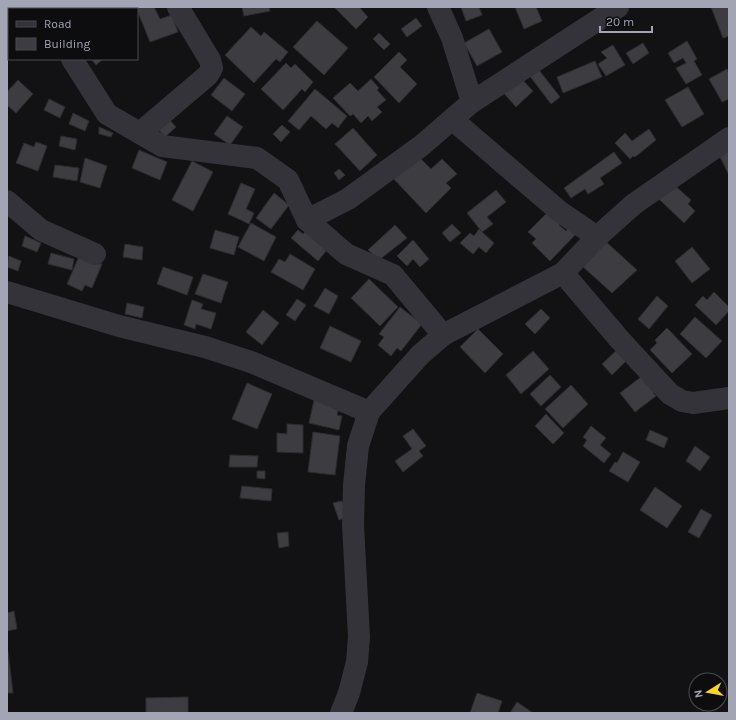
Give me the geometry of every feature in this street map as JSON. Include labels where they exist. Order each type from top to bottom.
[{"type":"street","points":[[140,132],[208,75],[212,68],[210,60],[178,7]]},
{"type":"street","points":[[438,7],[452,38],[472,102]]},
{"type":"street","points":[[306,220],[348,198],[421,146],[453,120],[472,102],[618,7]]},
{"type":"street","points":[[73,60],[107,114],[162,146],[257,158],[288,180],[306,220],[346,254],[393,275],[443,335]]},
{"type":"street","points":[[453,120],[560,211],[597,237]]},
{"type":"street","points":[[341,713],[349,693],[357,662],[359,637],[353,525],[354,485],[358,446],[369,412],[420,355],[443,335],[563,273],[597,237],[634,204],[729,138]]},
{"type":"street","points":[[7,201],[41,230],[95,254]]},
{"type":"street","points":[[563,273],[620,340],[670,394],[682,401],[693,403],[729,398]]},
{"type":"street","points":[[7,292],[119,326],[205,347],[250,362],[369,412]]},
{"type":"building","points":[[154,7],[160,19],[172,15],[178,32],[150,42],[138,12],[138,8],[136,8]]},
{"type":"building","points":[[242,7],[269,7],[270,11],[244,16]]},
{"type":"building","points":[[334,7],[359,7],[368,17],[356,29]]},
{"type":"building","points":[[461,7],[479,7],[482,15],[466,21]]},
{"type":"building","points":[[515,7],[536,7],[542,21],[524,29]]},
{"type":"building","points":[[711,7],[729,7],[729,36],[723,38]]},
{"type":"building","points":[[416,18],[422,26],[407,37],[401,29]]},
{"type":"building","points":[[317,21],[348,48],[324,75],[293,47]]},
{"type":"building","points":[[251,27],[261,36],[264,32],[288,52],[280,62],[276,59],[254,83],[225,55]]},
{"type":"building","points":[[489,29],[502,52],[477,66],[464,43]]},
{"type":"building","points":[[379,33],[390,44],[384,50],[373,39]]},
{"type":"building","points":[[687,41],[697,59],[694,61],[702,75],[686,84],[676,68],[686,63],[683,58],[674,63],[668,53]]},
{"type":"building","points":[[643,43],[649,53],[633,64],[626,53]]},
{"type":"building","points":[[613,45],[625,65],[606,76],[598,64],[607,58],[601,52]]},
{"type":"building","points":[[399,52],[407,60],[400,67],[417,84],[399,103],[374,77]]},
{"type":"building","points":[[92,60],[102,60],[96,65]]},
{"type":"building","points":[[595,61],[602,77],[563,93],[557,77]]},
{"type":"building","points":[[286,63],[291,68],[295,64],[313,82],[305,92],[302,89],[283,110],[261,89]]},
{"type":"building","points":[[535,65],[560,97],[551,104],[526,71]]},
{"type":"building","points":[[727,69],[729,73],[729,99],[722,102],[709,79]]},
{"type":"building","points":[[518,75],[533,91],[516,107],[501,90]]},
{"type":"building","points":[[224,78],[245,94],[232,111],[211,95]]},
{"type":"building","points":[[371,79],[379,88],[377,90],[386,100],[377,107],[382,112],[372,121],[368,116],[361,123],[353,114],[350,116],[333,98],[350,83],[358,91]]},
{"type":"building","points":[[18,80],[33,94],[16,113],[7,105],[7,92]]},
{"type":"building","points":[[688,87],[704,114],[682,127],[665,100]]},
{"type":"building","points":[[315,89],[347,116],[338,128],[332,123],[326,129],[311,116],[299,130],[288,121]]},
{"type":"building","points":[[49,99],[65,107],[60,118],[44,110]]},
{"type":"building","points":[[73,113],[89,121],[85,131],[69,124]]},
{"type":"building","points":[[227,116],[243,127],[230,145],[214,134]]},
{"type":"building","points":[[168,118],[176,127],[165,137],[157,128]]},
{"type":"building","points":[[282,125],[290,132],[281,142],[273,134]]},
{"type":"building","points":[[99,127],[113,133],[111,137],[99,134]]},
{"type":"building","points":[[353,128],[377,155],[360,171],[335,144]]},
{"type":"building","points":[[649,129],[656,140],[635,157],[633,156],[630,159],[615,143],[625,133],[632,141]]},
{"type":"building","points":[[61,136],[77,139],[75,150],[59,146]]},
{"type":"building","points":[[36,142],[47,146],[38,171],[16,163],[24,143],[34,147]]},
{"type":"building","points":[[729,148],[729,175],[718,153]]},
{"type":"building","points":[[139,150],[167,162],[160,180],[132,168]]},
{"type":"building","points":[[614,152],[622,163],[600,178],[604,184],[588,194],[585,189],[571,198],[564,188]]},
{"type":"building","points":[[418,156],[431,169],[442,159],[457,174],[446,183],[451,188],[426,213],[389,174]]},
{"type":"building","points":[[85,158],[107,166],[100,188],[80,182]]},
{"type":"building","points":[[192,161],[213,172],[193,211],[172,200]]},
{"type":"building","points":[[55,165],[79,168],[77,181],[53,177]]},
{"type":"building","points":[[339,169],[345,175],[339,180],[334,173]]},
{"type":"building","points":[[241,183],[255,189],[246,209],[254,213],[249,224],[228,214]]},
{"type":"building","points":[[673,184],[691,200],[688,204],[695,211],[684,223],[659,199]]},
{"type":"building","points":[[496,190],[506,202],[487,217],[493,224],[482,232],[467,213]]},
{"type":"building","points":[[274,193],[289,205],[271,229],[256,218]]},
{"type":"building","points":[[551,209],[563,221],[559,225],[566,231],[571,225],[578,232],[550,261],[532,243],[536,239],[528,232]]},
{"type":"building","points":[[251,223],[276,237],[264,261],[238,247]]},
{"type":"building","points":[[452,224],[461,233],[450,242],[442,233]]},
{"type":"building","points":[[395,225],[407,238],[379,260],[368,250]]},
{"type":"building","points":[[309,227],[331,245],[318,261],[291,238],[298,230],[303,234]]},
{"type":"building","points":[[479,229],[494,243],[486,253],[479,247],[473,254],[460,243],[470,233],[474,236]]},
{"type":"building","points":[[215,230],[239,237],[234,255],[210,248]]},
{"type":"building","points":[[25,236],[41,243],[37,252],[22,246]]},
{"type":"building","points":[[413,240],[429,259],[420,267],[413,259],[407,266],[397,256]]},
{"type":"building","points":[[604,240],[637,270],[612,293],[581,265]]},
{"type":"building","points":[[125,244],[143,247],[142,260],[123,257]]},
{"type":"building","points":[[692,247],[710,269],[692,283],[675,261]]},
{"type":"building","points":[[51,253],[74,259],[72,270],[48,264]]},
{"type":"building","points":[[80,254],[102,264],[92,288],[85,285],[82,291],[67,284]]},
{"type":"building","points":[[290,254],[315,269],[303,290],[271,272],[279,259],[285,262]]},
{"type":"building","points":[[9,256],[21,261],[18,271],[7,267]]},
{"type":"building","points":[[163,267],[193,277],[187,295],[157,284]]},
{"type":"building","points":[[203,274],[228,282],[221,303],[195,294]]},
{"type":"building","points":[[369,279],[398,307],[380,326],[351,298]]},
{"type":"building","points":[[325,288],[338,296],[329,314],[314,306]]},
{"type":"building","points":[[714,292],[729,307],[729,311],[716,325],[695,305],[703,296],[707,300]]},
{"type":"building","points":[[657,296],[668,306],[649,329],[638,319]]},
{"type":"building","points":[[297,299],[306,305],[295,321],[286,315]]},
{"type":"building","points":[[192,300],[203,304],[201,309],[216,313],[211,329],[196,324],[195,329],[184,325]]},
{"type":"building","points":[[127,303],[144,307],[142,318],[125,314]]},
{"type":"building","points":[[400,307],[422,324],[401,351],[397,348],[391,356],[378,345],[384,337],[379,334]]},
{"type":"building","points":[[541,309],[550,318],[535,334],[525,324]]},
{"type":"building","points":[[263,310],[279,323],[262,345],[246,332]]},
{"type":"building","points":[[695,317],[722,341],[706,358],[680,334]]},
{"type":"building","points":[[330,326],[361,341],[351,362],[320,348]]},
{"type":"building","points":[[667,328],[692,354],[672,373],[650,350],[657,343],[655,340]]},
{"type":"building","points":[[478,329],[503,354],[485,373],[460,347]]},
{"type":"building","points":[[620,347],[630,357],[612,375],[602,364]]},
{"type":"building","points":[[533,351],[549,369],[521,394],[506,375]]},
{"type":"building","points":[[645,374],[659,388],[653,393],[656,396],[635,412],[620,393]]},
{"type":"building","points":[[550,375],[561,387],[541,406],[530,394]]},
{"type":"building","points":[[247,383],[272,394],[257,429],[232,419]]},
{"type":"building","points":[[571,385],[588,404],[563,428],[545,409]]},
{"type":"building","points":[[314,400],[339,406],[337,415],[342,416],[339,430],[309,423]]},
{"type":"building","points":[[546,414],[564,433],[553,444],[535,426]]},
{"type":"building","points":[[287,424],[303,425],[303,453],[277,452],[277,433],[287,434]]},
{"type":"building","points":[[591,426],[606,438],[600,445],[611,454],[604,463],[583,446],[587,440],[583,437]]},
{"type":"building","points":[[413,429],[426,446],[419,451],[423,456],[403,472],[395,461],[412,449],[403,436]]},
{"type":"building","points":[[650,430],[668,438],[664,448],[646,440]]},
{"type":"building","points":[[313,432],[340,436],[335,475],[308,472]]},
{"type":"building","points":[[695,446],[710,457],[700,471],[686,461]]},
{"type":"building","points":[[623,452],[640,462],[628,482],[609,471],[615,462],[617,463]]},
{"type":"building","points":[[230,455],[258,456],[257,467],[229,467]]},
{"type":"building","points":[[257,471],[265,471],[265,479],[257,478]]},
{"type":"building","points":[[242,486],[272,489],[271,501],[240,498]]},
{"type":"building","points":[[655,487],[682,506],[667,528],[640,510]]},
{"type":"building","points":[[342,501],[347,517],[339,520],[333,503]]},
{"type":"building","points":[[701,509],[712,515],[699,538],[688,532]]},
{"type":"building","points":[[288,532],[289,546],[279,548],[277,533]]},
{"type":"building","points":[[14,611],[17,629],[7,631],[7,613]]},
{"type":"building","points":[[8,651],[13,693],[7,693]]},
{"type":"building","points":[[477,693],[502,701],[498,713],[470,713]]},
{"type":"building","points":[[188,697],[188,713],[146,713],[146,698]]},
{"type":"building","points":[[517,702],[533,713],[510,713]]}]
